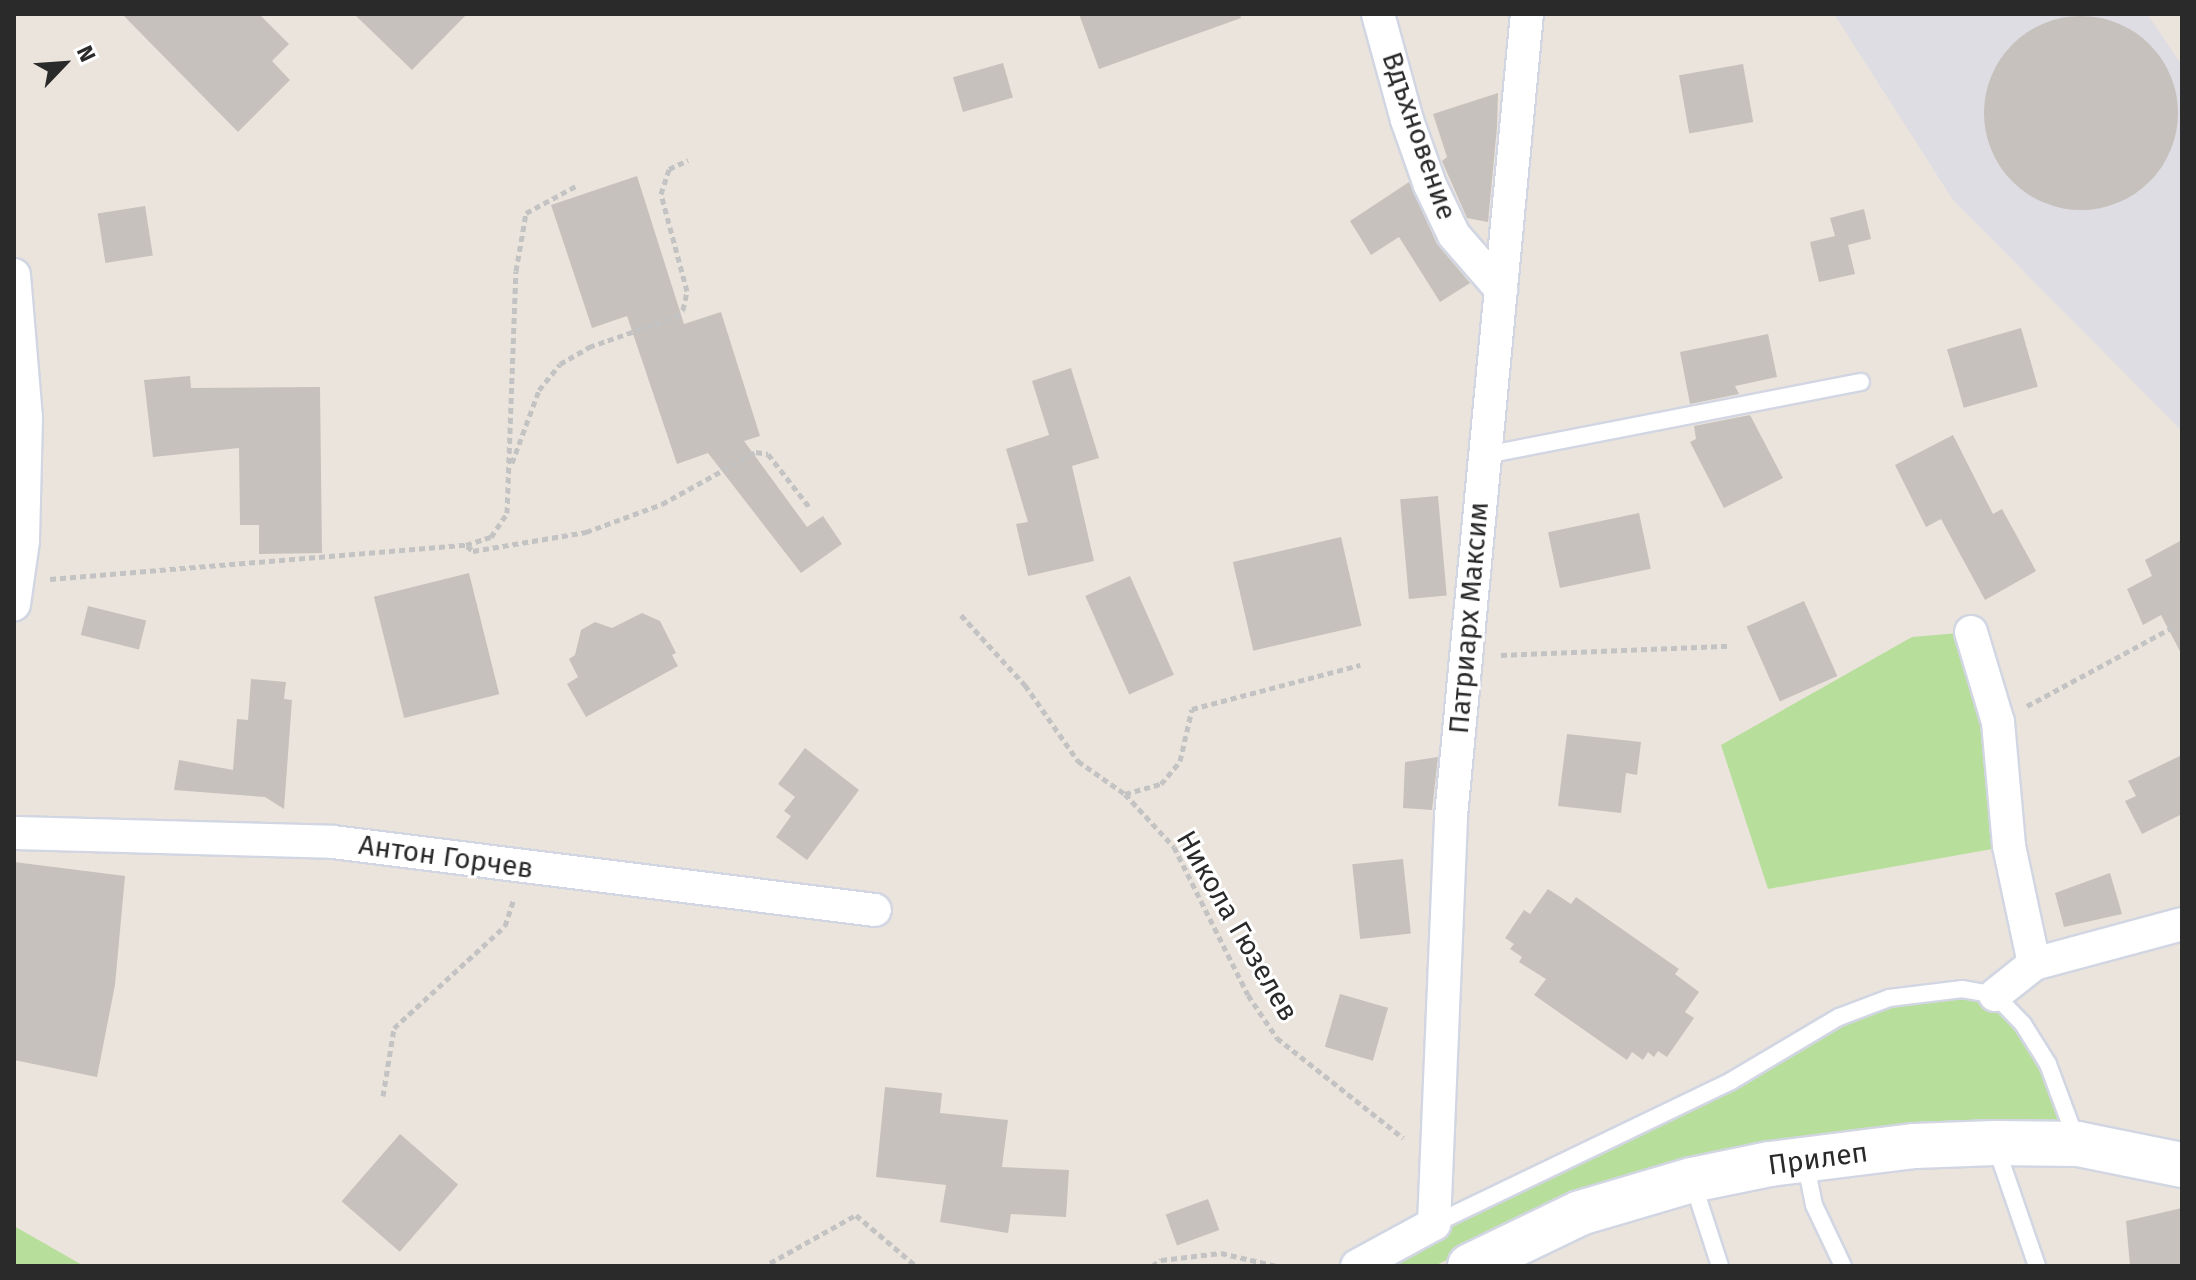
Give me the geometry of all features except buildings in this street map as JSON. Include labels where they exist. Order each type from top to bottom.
[{"type":"street","name":"Вдъхновение","points":[[1378,14],[1407,120],[1430,185],[1454,235],[1501,289]]},
{"type":"street","name":"Патриарх Максим","points":[[1434,1224],[1451,816],[1527,14]]},
{"type":"street","points":[[14,275],[26,417],[23,541],[16,593]]},
{"type":"street","points":[[1971,632],[1998,722],[2009,846],[2034,964]]},
{"type":"street","name":"Антон Горчев","points":[[14,833],[333,842],[875,910]]},
{"type":"street","points":[[1995,995],[2034,964],[2182,924]]},
{"type":"street","name":"Прилеп","points":[[1470,1266],[1580,1213],[1692,1180],[1805,1160],[1915,1146],[2078,1144],[2182,1165]]},
{"type":"street","points":[[1357,1266],[1434,1224]]},
{"type":"lane","points":[[1485,455],[1861,382]]},
{"type":"lane","points":[[1434,1224],[1731,1081],[1839,1017],[1889,998],[1962,989],[1995,995],[2023,1024],[2048,1064],[2078,1144]]},
{"type":"lane","points":[[1994,1143],[2037,1266]]},
{"type":"lane","points":[[1805,1160],[1814,1205],[1843,1266]]},
{"type":"lane","points":[[1692,1180],[1720,1266]]},
{"type":"path","points":[[510,468],[539,390],[560,364],[589,347],[675,317],[683,310],[687,291],[661,194],[669,169],[688,160]]},
{"type":"path","points":[[16,593],[466,545],[491,537],[507,513],[516,271],[524,221],[526,213],[576,186]]},
{"type":"path","points":[[466,545],[473,551],[586,532],[662,504],[756,452],[768,454],[810,508]]},
{"type":"path","name":"Никола Гюзелев","points":[[961,615],[1025,685],[1078,761],[1125,794],[1174,847],[1248,995],[1277,1038],[1437,1166]]},
{"type":"path","points":[[1998,722],[2175,626]]},
{"type":"path","points":[[1464,656],[1730,646]]},
{"type":"path","points":[[1125,794],[1161,784],[1180,761],[1192,709],[1360,665]]},
{"type":"path","points":[[383,1096],[394,1028],[505,926],[524,868]]},
{"type":"path","points":[[770,1263],[856,1215],[916,1266]]},
{"type":"path","points":[[1152,1266],[1161,1260],[1221,1253],[1277,1266]]},
{"type":"shaded area","points":[[1834,14],[2147,14],[2182,65],[2182,431],[1953,200]]},
{"type":"green space","points":[[1971,632],[2009,846],[1768,889],[1721,745],[1912,637]]},
{"type":"green space","points":[[1962,989],[2023,1024],[2071,1125],[1575,1201],[1434,1266],[1358,1266],[1839,1017]]},
{"type":"green space","points":[[14,1226],[84,1266],[14,1266]]}]
